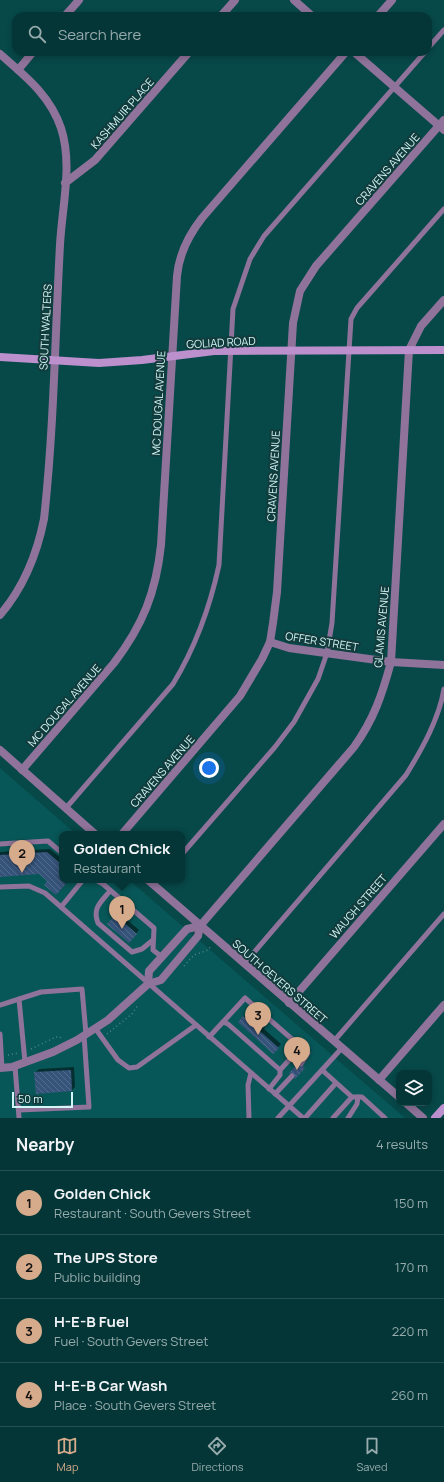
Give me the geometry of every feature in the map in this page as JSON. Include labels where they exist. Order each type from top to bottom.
[{"type":"main road","name":"GOLIAD ROAD","points":[[0,358],[117,362],[191,353],[232,351],[444,350]]},
{"type":"main road","points":[[435,1118],[444,1108]]},
{"type":"street","points":[[68,12],[79,0]]},
{"type":"street","points":[[224,12],[235,0]]},
{"type":"street","points":[[294,0],[308,12]]},
{"type":"street","points":[[382,12],[392,0]]},
{"type":"street","name":"SOUTH WALTERS","points":[[0,54],[39,89],[56,117],[66,148],[66,183],[61,225],[44,519],[36,552],[25,577],[0,615]]},
{"type":"street","points":[[18,70],[30,56]]},
{"type":"street","name":"KASHMUIR PLACE","points":[[66,183],[95,160],[186,56]]},
{"type":"street","name":"MC DOUGAL AVENUE","points":[[22,770],[114,663],[127,646],[147,609],[158,573],[178,267],[187,241],[202,218],[343,56]]},
{"type":"street","points":[[359,56],[394,87],[442,125]]},
{"type":"street","name":"CRAVENS AVENUE","points":[[125,831],[240,696],[254,675],[270,642],[277,592],[291,351],[295,308],[300,291],[308,277],[442,125]]},
{"type":"street","name":"GLAMIS AVENUE","points":[[200,926],[354,748],[374,716],[381,699],[391,662],[409,350],[421,326],[444,300]]},
{"type":"street","name":"OFFER STREET","points":[[270,642],[289,648],[391,662],[444,665]]},
{"type":"street","points":[[0,750],[93,831]]},
{"type":"street","name":"WAUGH STREET","points":[[289,1003],[444,824]]},
{"type":"street","name":"SOUTH GEVERS STREET","points":[[157,883],[200,926],[396,1094]]},
{"type":"street","points":[[1,1068],[15,1066],[53,1052],[85,1035],[108,1020],[148,984],[161,980],[198,936],[200,926],[186,929],[149,971],[148,984]]},
{"type":"street","points":[[379,1080],[444,1005]]},
{"type":"street","points":[[409,1106],[423,1118]]},
{"type":"lane","points":[[432,44],[444,30]]},
{"type":"lane","points":[[66,808],[173,684],[187,661],[201,628],[213,592],[219,565],[232,351],[233,309],[250,259],[264,236],[421,56]]},
{"type":"lane","points":[[185,851],[275,747],[294,722],[318,679],[327,653],[332,623],[351,319],[357,308],[444,209]]},
{"type":"lane","points":[[244,964],[406,775],[420,752],[434,722],[444,689]]},
{"type":"lane","points":[[0,844],[48,841],[59,850]]},
{"type":"lane","points":[[61,907],[81,883]]},
{"type":"lane","points":[[100,883],[154,928],[153,950],[162,957]]},
{"type":"lane","points":[[0,887],[29,886],[45,893],[304,1118],[336,1083]]},
{"type":"lane","points":[[110,891],[95,910],[95,917],[98,923],[132,952],[142,949],[153,940]]},
{"type":"lane","points":[[334,1041],[444,914]]},
{"type":"lane","points":[[0,1005],[41,992],[82,989],[89,1107],[19,1110]]},
{"type":"lane","points":[[209,1037],[245,998],[308,1053],[301,1064]]},
{"type":"lane","points":[[19,999],[25,1062]]},
{"type":"lane","points":[[223,1022],[228,1024],[280,1070]]},
{"type":"lane","points":[[95,1028],[123,1065],[129,1068],[137,1067],[196,1025]]},
{"type":"lane","points":[[0,1034],[2,1057],[1,1068]]},
{"type":"lane","points":[[269,1089],[280,1075],[280,1070],[301,1047]]},
{"type":"lane","points":[[278,1118],[290,1107],[342,1048]]},
{"type":"lane","points":[[15,1066],[20,1118]]},
{"type":"lane","points":[[322,1070],[352,1097],[362,1097],[385,1118]]},
{"type":"lane","points":[[249,1118],[248,1085],[251,1073]]},
{"type":"lane","points":[[275,1094],[292,1076]]},
{"type":"lane","points":[[333,1118],[352,1097]]},
{"type":"lane","points":[[348,1118],[357,1104],[358,1097]]},
{"type":"path","points":[[183,967],[194,954],[208,950],[211,946]]},
{"type":"path","points":[[102,1038],[132,1014],[139,1003]]},
{"type":"path","points":[[2,1057],[35,1048],[42,1042],[56,1037],[60,1037],[62,1040]]},
{"type":"shaded area","points":[[0,768],[73,831],[59,831],[59,883],[132,883],[405,1118],[0,1118]]},
{"type":"building","points":[[47,852],[59,862],[59,883],[66,884],[56,895],[44,885],[47,881],[39,874],[0,877],[0,855]]},
{"type":"building","points":[[115,915],[137,934],[129,943],[107,924]]},
{"type":"building","points":[[243,1016],[279,1048],[273,1054],[238,1022]]},
{"type":"building","points":[[299,1062],[305,1068],[295,1079],[289,1073]]},
{"type":"building","points":[[71,1070],[72,1091],[36,1094],[34,1072]]},
{"type":"place","name":"The UPS Store","points":[[22,873]]},
{"type":"place","name":"Golden Chick","points":[[122,929]]},
{"type":"place","name":"H-E-B Fuel","points":[[258,1035]]},
{"type":"place","name":"H-E-B Car Wash","points":[[297,1070]]}]
